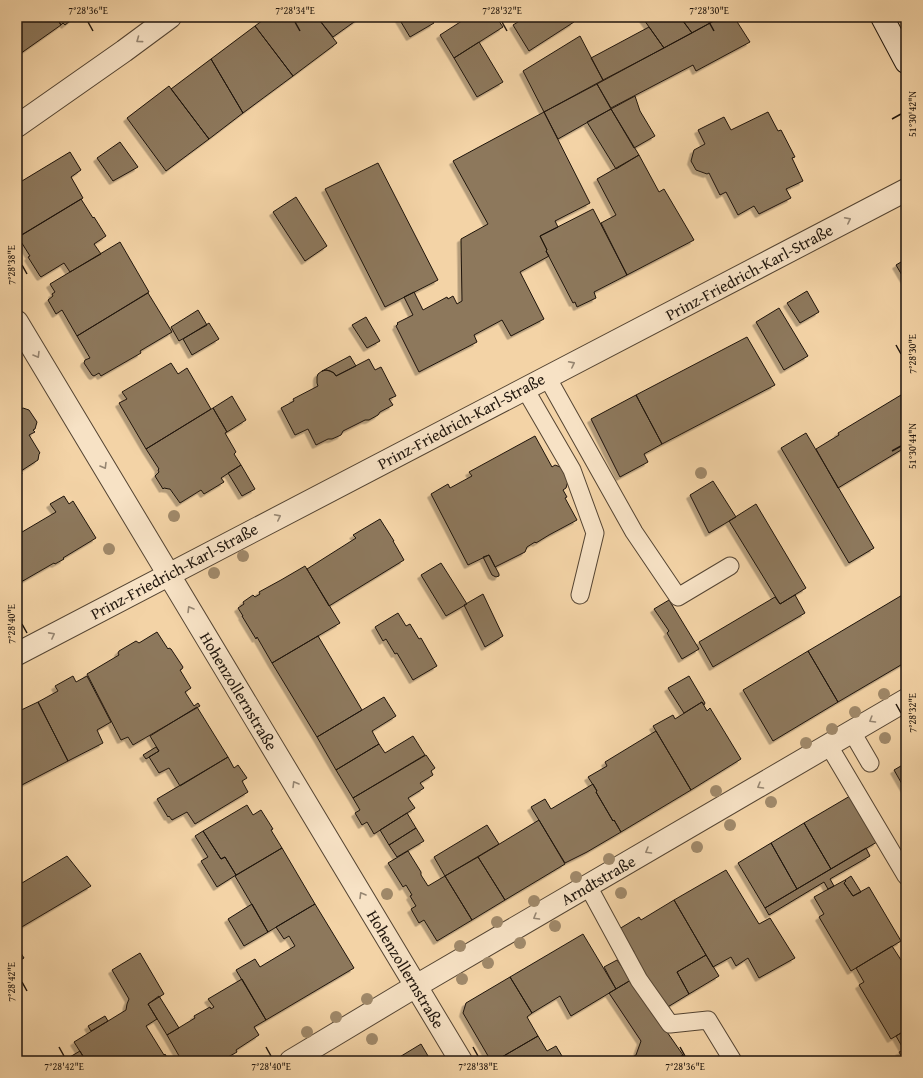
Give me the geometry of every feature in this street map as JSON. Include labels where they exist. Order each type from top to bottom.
[{"type":"street","points":[[17,126],[170,17]]},
{"type":"street","points":[[882,17],[906,62]]},
{"type":"street","name":"Prinz-Friedrich-Karl-Straße","points":[[17,654],[906,190]]},
{"type":"street","name":"Hohenzollernstraße","points":[[17,322],[461,1061]]},
{"type":"street","name":"Arndtstraße","points":[[291,1061],[416,986],[906,700]]},
{"type":"lane","points":[[547,377],[634,532],[678,597],[730,566]]},
{"type":"lane","points":[[525,389],[572,470],[595,533],[580,595]]},
{"type":"lane","points":[[852,732],[870,763]]},
{"type":"lane","points":[[829,746],[906,876]]},
{"type":"lane","points":[[588,886],[639,980],[670,1024],[708,1020],[733,1061]]},
{"type":"building","points":[[17,17],[56,17],[61,25],[17,56]]},
{"type":"building","points":[[56,17],[75,17],[65,25],[63,23],[61,25]]},
{"type":"building","points":[[267,17],[317,17],[337,43],[293,76],[255,26]]},
{"type":"building","points":[[317,17],[361,17],[333,37]]},
{"type":"building","points":[[398,17],[430,17],[434,23],[410,37]]},
{"type":"building","points":[[468,17],[496,17],[503,27],[454,58],[440,35]]},
{"type":"building","points":[[526,17],[570,17],[574,22],[529,51],[513,25]]},
{"type":"building","points":[[642,17],[680,17],[692,33],[664,48]]},
{"type":"building","points":[[680,17],[721,17],[692,33]]},
{"type":"building","points":[[721,17],[734,17],[750,42],[696,71],[693,65],[611,108],[597,84]]},
{"type":"building","points":[[255,26],[293,76],[243,113],[211,59]]},
{"type":"building","points":[[649,27],[664,48],[603,80],[591,58]]},
{"type":"building","points":[[580,36],[603,80],[544,112],[523,71]]},
{"type":"building","points":[[479,42],[503,82],[477,97],[454,58]]},
{"type":"building","points":[[211,59],[243,113],[209,139],[171,89]]},
{"type":"building","points":[[597,84],[611,109],[558,139],[544,112]]},
{"type":"building","points":[[169,86],[209,139],[166,171],[127,118]]},
{"type":"building","points":[[635,96],[640,111],[655,136],[634,148],[611,109]]},
{"type":"building","points":[[611,109],[639,155],[616,169],[587,122]]},
{"type":"building","points":[[544,112],[590,203],[555,221],[558,227],[540,236],[549,256],[520,272],[544,319],[511,336],[502,320],[474,335],[477,342],[419,372],[396,326],[398,324],[397,323],[413,315],[404,297],[414,292],[423,310],[447,297],[448,299],[453,296],[457,304],[462,301],[461,239],[488,224],[453,161]]},
{"type":"building","points":[[768,112],[778,131],[781,130],[795,157],[792,158],[803,181],[786,189],[791,198],[759,214],[754,206],[738,215],[726,192],[720,195],[709,173],[707,174],[696,170],[691,161],[694,150],[705,144],[698,130],[724,117],[731,130]]},
{"type":"building","points":[[120,142],[138,167],[113,181],[97,158]]},
{"type":"building","points":[[70,152],[81,170],[71,177],[83,198],[17,238],[17,184]]},
{"type":"building","points":[[639,155],[659,192],[664,189],[694,240],[627,275],[601,223],[616,215],[597,179]]},
{"type":"building","points":[[378,163],[438,280],[385,307],[325,189]]},
{"type":"building","points":[[296,197],[327,246],[305,261],[273,212]]},
{"type":"building","points":[[81,199],[106,236],[94,244],[101,254],[70,272],[64,263],[41,277],[28,257],[30,256],[18,237]]},
{"type":"building","points":[[593,209],[627,275],[594,292],[596,298],[577,307],[575,302],[573,303],[546,251],[547,250],[540,236]]},
{"type":"building","points":[[120,242],[149,292],[77,336],[62,310],[56,314],[48,300],[55,292],[50,284]]},
{"type":"building","points":[[906,259],[906,282],[896,265]]},
{"type":"building","points":[[807,291],[819,312],[800,323],[787,303]]},
{"type":"building","points":[[148,293],[172,332],[140,351],[141,353],[101,376],[99,373],[94,376],[92,375],[84,363],[85,360],[90,358],[77,336]]},
{"type":"building","points":[[779,308],[808,356],[784,370],[756,322]]},
{"type":"building","points":[[198,310],[207,325],[179,341],[171,327]]},
{"type":"building","points":[[366,317],[380,341],[367,348],[352,325]]},
{"type":"building","points":[[209,323],[219,339],[192,355],[183,339]]},
{"type":"building","points":[[747,337],[775,385],[662,444],[636,395]]},
{"type":"building","points":[[350,356],[356,366],[336,376],[330,371],[322,371]]},
{"type":"building","points":[[369,359],[375,370],[381,367],[396,396],[389,399],[393,405],[369,420],[365,420],[343,431],[341,435],[316,445],[308,429],[295,435],[281,408],[294,401],[293,399],[318,386],[317,377],[322,371],[330,371],[336,376]]},
{"type":"building","points":[[171,363],[178,374],[187,368],[211,409],[146,449],[119,403],[127,399],[122,392]]},
{"type":"building","points":[[906,392],[906,447],[838,488],[816,449],[839,435],[838,433]]},
{"type":"building","points":[[636,395],[662,444],[644,454],[648,462],[620,477],[591,419]]},
{"type":"building","points":[[232,396],[246,420],[227,432],[213,408]]},
{"type":"building","points":[[17,405],[21,409],[23,408],[29,410],[37,422],[35,429],[33,430],[35,432],[29,435],[40,453],[38,460],[21,471],[22,474],[17,477]]},
{"type":"building","points":[[213,408],[227,432],[225,433],[236,452],[234,454],[241,465],[221,478],[224,482],[204,494],[201,490],[180,503],[170,489],[163,489],[155,476],[159,472],[159,469],[146,449]]},
{"type":"building","points":[[806,433],[874,548],[849,563],[781,448]]},
{"type":"building","points":[[535,436],[552,467],[555,465],[563,468],[569,478],[566,488],[563,490],[567,497],[565,498],[577,520],[536,543],[535,542],[527,547],[525,552],[495,567],[489,555],[468,565],[431,494],[448,484],[450,488],[472,476],[469,472]]},
{"type":"building","points":[[241,465],[255,489],[242,496],[228,473]]},
{"type":"building","points":[[713,481],[736,517],[709,533],[690,495]]},
{"type":"building","points":[[64,496],[69,504],[73,501],[96,538],[63,558],[64,559],[21,582],[17,575],[17,535],[56,512],[50,504]]},
{"type":"building","points":[[756,504],[806,588],[780,604],[729,521]]},
{"type":"building","points":[[380,519],[404,560],[329,606],[307,569],[356,538],[353,535]]},
{"type":"building","points":[[489,555],[499,576],[496,577],[492,575],[483,557]]},
{"type":"building","points":[[441,563],[467,604],[446,616],[421,575]]},
{"type":"building","points":[[305,566],[340,623],[272,663],[238,608],[244,604],[243,602],[253,595],[255,597],[260,594],[259,592]]},
{"type":"building","points":[[483,594],[503,636],[485,647],[464,605]]},
{"type":"building","points":[[904,594],[906,597],[906,662],[838,702],[808,651]]},
{"type":"building","points":[[795,595],[805,613],[713,667],[699,642],[775,597],[780,604]]},
{"type":"building","points":[[669,600],[699,649],[682,659],[667,633],[669,631],[654,609]]},
{"type":"building","points":[[398,613],[406,626],[410,624],[419,639],[421,638],[437,666],[413,680],[397,653],[395,654],[386,639],[383,641],[375,627]]},
{"type":"building","points":[[157,632],[168,649],[171,649],[183,667],[180,670],[191,688],[185,692],[194,706],[198,703],[200,706],[133,745],[128,737],[121,740],[87,674],[119,655],[119,651],[136,641],[139,643]]},
{"type":"building","points":[[318,636],[362,710],[317,737],[272,663]]},
{"type":"building","points":[[808,651],[838,702],[773,741],[743,690]]},
{"type":"building","points":[[73,676],[76,682],[87,676],[111,722],[97,730],[103,743],[68,761],[38,702],[58,691],[55,686]]},
{"type":"building","points":[[689,676],[705,703],[704,705],[702,702],[684,713],[668,688]]},
{"type":"building","points":[[384,697],[396,716],[372,731],[379,744],[336,770],[317,737]]},
{"type":"building","points":[[38,702],[68,761],[18,787],[17,712]]},
{"type":"building","points":[[702,702],[707,711],[710,708],[741,759],[691,790],[653,726],[673,715],[675,719]]},
{"type":"building","points":[[197,707],[228,757],[180,786],[169,768],[159,773],[149,757],[159,751],[150,736]]},
{"type":"building","points":[[656,731],[691,790],[621,832],[614,820],[613,821],[588,777],[607,766],[605,762]]},
{"type":"building","points":[[413,736],[425,755],[353,798],[336,770],[379,744],[385,753]]},
{"type":"building","points":[[156,747],[159,751],[146,759],[143,755]]},
{"type":"building","points":[[426,755],[435,768],[431,771],[433,775],[420,783],[424,788],[408,798],[415,808],[374,834],[367,822],[362,825],[355,813],[360,810],[353,798]]},
{"type":"building","points":[[228,757],[234,768],[238,765],[247,778],[242,781],[248,792],[195,824],[187,812],[172,820],[169,816],[168,817],[157,799]]},
{"type":"building","points":[[906,763],[906,791],[894,770]]},
{"type":"building","points":[[593,784],[597,791],[596,792],[621,832],[565,863],[531,807],[545,799],[551,809]]},
{"type":"building","points":[[850,796],[877,842],[831,869],[804,823]]},
{"type":"building","points":[[247,805],[253,815],[261,810],[273,829],[271,830],[282,848],[236,875],[225,857],[221,859],[203,831]]},
{"type":"building","points":[[407,813],[416,828],[389,845],[380,830]]},
{"type":"building","points":[[539,820],[565,864],[505,900],[478,857]]},
{"type":"building","points":[[804,823],[831,869],[797,889],[771,843]]},
{"type":"building","points":[[487,825],[499,844],[445,876],[434,857]]},
{"type":"building","points":[[416,828],[424,841],[397,857],[389,845]]},
{"type":"building","points":[[203,831],[221,859],[225,857],[236,875],[217,887],[201,861],[208,857],[195,836]]},
{"type":"building","points":[[771,843],[797,889],[765,908],[738,863]]},
{"type":"building","points":[[282,848],[315,904],[268,932],[235,876]]},
{"type":"building","points":[[866,848],[870,856],[830,879],[834,886],[828,889],[824,882],[769,915],[765,908]]},
{"type":"building","points":[[408,851],[428,886],[445,876],[472,920],[437,941],[424,920],[419,923],[411,909],[416,906],[410,896],[412,895],[406,885],[403,887],[388,863]]},
{"type":"building","points":[[67,856],[91,886],[20,928],[17,924],[17,886]]},
{"type":"building","points":[[478,857],[505,900],[472,920],[445,876]]},
{"type":"building","points":[[726,870],[759,924],[770,918],[795,958],[759,978],[748,958],[736,966],[731,957],[713,967],[674,900]]},
{"type":"building","points":[[851,876],[861,892],[853,896],[844,883],[846,881],[845,880]]},
{"type":"building","points":[[845,880],[846,881],[844,883],[853,896],[869,887],[901,941],[851,971],[819,917],[824,914],[814,897]]},
{"type":"building","points":[[674,900],[706,955],[677,972],[689,994],[666,1008],[619,929],[639,917],[641,920]]},
{"type":"building","points":[[252,904],[268,932],[244,946],[228,919]]},
{"type":"building","points":[[315,904],[354,968],[266,1020],[236,970],[255,959],[260,967],[295,946],[289,936],[284,939],[276,927]]},
{"type":"building","points":[[583,934],[616,989],[571,1016],[560,996],[532,1013],[510,977]]},
{"type":"building","points":[[892,946],[901,960],[906,957],[906,1030],[891,1039],[859,985],[864,982],[856,968]]},
{"type":"building","points":[[17,947],[24,958],[17,962]]},
{"type":"building","points":[[140,953],[164,994],[148,1004],[157,1019],[146,1026],[169,1061],[86,1061],[74,1042],[126,1010],[129,999],[112,970]]},
{"type":"building","points":[[706,955],[719,976],[689,994],[677,972]]},
{"type":"building","points":[[617,960],[631,980],[616,989],[604,967]]},
{"type":"building","points":[[510,977],[532,1013],[527,1017],[538,1036],[495,1061],[491,1061],[463,1013],[466,1003]]},
{"type":"building","points":[[242,979],[266,1020],[254,1027],[259,1035],[236,1050],[237,1052],[221,1061],[182,1061],[167,1035],[195,1018],[194,1016],[210,1007],[211,1009],[214,1007],[208,999]]},
{"type":"building","points":[[631,980],[683,1055],[673,1061],[626,1061],[636,1055],[641,1041],[609,993]]},
{"type":"building","points":[[159,996],[179,1028],[167,1035],[148,1004]]},
{"type":"building","points":[[105,1016],[108,1021],[91,1031],[88,1026]]},
{"type":"building","points":[[906,1030],[906,1061],[904,1061],[899,1052],[904,1050],[896,1036]]},
{"type":"building","points":[[538,1036],[547,1051],[556,1046],[565,1061],[495,1061]]},
{"type":"building","points":[[421,1044],[431,1061],[393,1061]]},
{"type":"building","points":[[80,1051],[86,1061],[63,1061]]},
{"type":"building","points":[[683,1055],[688,1061],[673,1061]]}]
